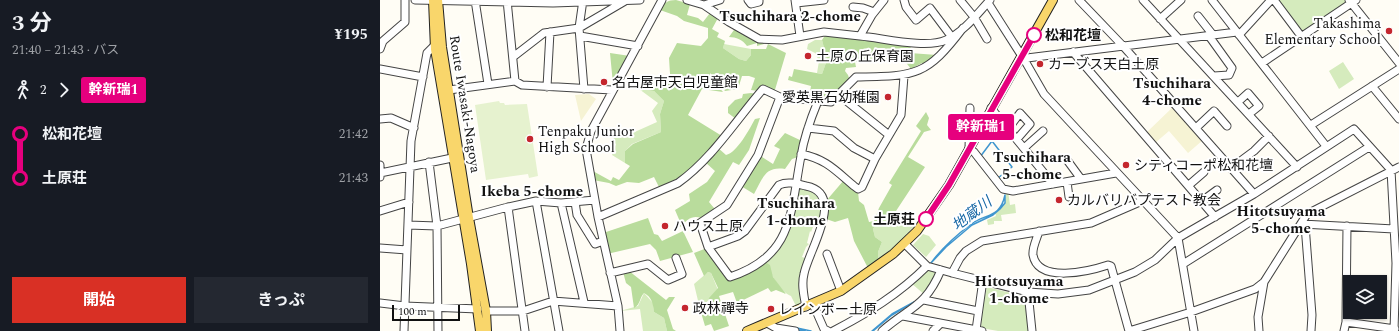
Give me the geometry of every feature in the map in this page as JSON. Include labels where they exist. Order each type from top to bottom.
[{"type":"main road","name":"Route Iwasaki-Nagoya","points":[[433,0],[435,45],[452,158],[466,219]]},
{"type":"main road","name":"Route Iwasaki-Nagoya","points":[[438,0],[442,47],[466,219],[487,331]]},
{"type":"main road","points":[[747,331],[767,324],[841,291],[865,276],[905,244],[933,210],[1053,0]]},
{"type":"main road","name":"Route Iwasaki-Nagoya","points":[[480,331],[482,310]]},
{"type":"street","points":[[380,49],[383,41],[405,22],[405,0]]},
{"type":"street","points":[[415,0],[640,0]]},
{"type":"street","points":[[620,331],[618,306],[598,217],[586,149],[591,131],[662,0]]},
{"type":"street","points":[[687,0],[704,5],[729,22],[759,39],[782,40],[833,32],[933,43],[951,36],[963,28]]},
{"type":"street","points":[[704,5],[720,0]]},
{"type":"street","points":[[748,0],[751,4],[759,2],[759,0]]},
{"type":"street","points":[[800,36],[795,2],[822,0]]},
{"type":"street","points":[[860,36],[874,12],[884,0]]},
{"type":"street","points":[[904,0],[906,7],[916,20],[930,8],[951,36]]},
{"type":"street","points":[[960,0],[974,17],[987,40]]},
{"type":"street","points":[[1079,0],[1123,46],[1254,194]]},
{"type":"street","points":[[1143,0],[1297,167]]},
{"type":"street","points":[[1160,19],[1182,0]]},
{"type":"street","points":[[1212,0],[1326,146]]},
{"type":"street","points":[[1021,55],[1027,58],[1179,39],[1238,34],[1273,0],[1301,36]]},
{"type":"street","points":[[474,1],[488,84]]},
{"type":"street","points":[[507,1],[515,81]]},
{"type":"street","points":[[583,1],[579,28],[584,89]]},
{"type":"street","points":[[513,57],[544,33],[579,28],[626,1]]},
{"type":"street","points":[[598,217],[678,183],[688,176],[704,160],[763,89],[780,97],[831,102],[856,77],[904,76],[933,63],[947,50],[963,28],[989,1],[1044,94],[1178,238],[1194,331]]},
{"type":"street","points":[[1262,63],[1352,1],[1399,63]]},
{"type":"street","points":[[853,7],[863,8],[874,12]]},
{"type":"street","points":[[1198,16],[1232,68],[1229,75],[1214,76]]},
{"type":"street","points":[[547,87],[550,32]]},
{"type":"street","points":[[580,36],[638,46]]},
{"type":"street","points":[[404,331],[410,166],[414,128],[427,53],[435,45]]},
{"type":"street","points":[[1073,52],[1215,217]]},
{"type":"street","points":[[1310,126],[1399,69]]},
{"type":"street","points":[[380,70],[423,77]]},
{"type":"street","points":[[801,154],[825,161],[858,189],[862,187],[875,159],[901,115],[904,76]]},
{"type":"street","points":[[449,90],[515,81],[522,85],[612,90]]},
{"type":"street","points":[[1372,86],[1399,119]]},
{"type":"street","points":[[1238,102],[1248,93],[1258,106],[1249,114]]},
{"type":"street","points":[[839,95],[889,135]]},
{"type":"street","points":[[780,97],[758,155],[727,205],[700,223],[708,247],[730,277],[751,270],[759,265],[774,251],[784,235],[796,184],[801,154],[818,100]]},
{"type":"street","points":[[970,108],[969,148],[974,152],[1003,189],[1013,190],[1116,173]]},
{"type":"street","points":[[991,108],[1053,184]]},
{"type":"street","points":[[1196,128],[1214,111],[1227,126]]},
{"type":"street","points":[[1008,129],[1020,113],[1030,124],[1017,139]]},
{"type":"street","points":[[380,119],[391,118],[414,128]]},
{"type":"street","points":[[808,128],[834,131],[854,148],[875,159]]},
{"type":"street","points":[[905,244],[927,266],[952,273],[1028,292],[1058,294],[1089,290],[1135,272],[1155,260],[1178,238],[1254,194],[1354,129],[1391,170],[1396,271],[1394,330],[1346,322]]},
{"type":"street","points":[[1024,148],[1043,131]]},
{"type":"street","points":[[1231,168],[1254,151],[1269,136]]},
{"type":"street","points":[[1183,264],[1369,147]]},
{"type":"street","points":[[380,174],[410,166],[452,158]]},
{"type":"street","points":[[1067,160],[1082,179]]},
{"type":"street","points":[[429,162],[437,226],[438,331]]},
{"type":"street","points":[[380,165],[380,177]]},
{"type":"street","points":[[1039,231],[1033,247],[1036,262],[1042,268],[1049,271],[1070,274],[1084,272],[1108,265],[1111,266],[1116,279],[1129,331],[1191,312],[1255,289],[1264,282],[1307,214],[1399,167]]},
{"type":"street","points":[[1189,185],[1204,172]]},
{"type":"street","points":[[1067,182],[1069,197]]},
{"type":"street","points":[[708,247],[738,236],[745,231],[775,189],[784,183],[811,187],[819,192],[823,198],[826,209],[802,279],[809,306],[824,329],[828,331]]},
{"type":"street","points":[[1202,201],[1216,190]]},
{"type":"street","points":[[408,225],[437,226],[536,201],[561,203],[595,200]]},
{"type":"street","points":[[536,201],[559,331]]},
{"type":"street","points":[[952,273],[960,258],[966,251],[982,241],[1091,223],[1142,201]]},
{"type":"street","points":[[380,211],[409,202]]},
{"type":"street","points":[[575,202],[577,214],[594,244],[603,241]]},
{"type":"street","points":[[561,203],[584,302]]},
{"type":"street","points":[[508,207],[525,331]]},
{"type":"street","points":[[1302,224],[1394,229]]},
{"type":"street","points":[[1302,224],[1312,315],[1310,331]]},
{"type":"street","points":[[1344,331],[1346,322],[1346,226]]},
{"type":"street","points":[[380,248],[407,250]]},
{"type":"street","points":[[827,254],[841,291]]},
{"type":"street","points":[[610,273],[648,264],[668,280],[682,274],[676,258]]},
{"type":"street","points":[[833,331],[881,305],[927,266]]},
{"type":"street","points":[[882,331],[924,300],[934,287],[941,270]]},
{"type":"street","points":[[903,316],[980,331],[978,311],[983,280]]},
{"type":"street","points":[[1259,331],[1258,317],[1264,282]]},
{"type":"street","points":[[1028,292],[1032,331]]},
{"type":"street","points":[[924,300],[978,311]]},
{"type":"street","points":[[380,303],[438,308],[523,311],[554,301],[584,302],[618,306]]},
{"type":"street","points":[[767,324],[776,328],[795,331]]},
{"type":"street","points":[[933,331],[940,324]]},
{"type":"shaded area","points":[[589,94],[596,99],[581,121],[575,95]]},
{"type":"shaded area","points":[[1174,106],[1203,140],[1188,153],[1169,131],[1155,143],[1146,133]]},
{"type":"green space","points":[[676,0],[690,4],[687,15],[698,18],[703,22],[710,13],[718,18],[712,29],[719,33],[717,37],[725,41],[723,48],[739,59],[746,61],[751,55],[751,49],[766,49],[768,44],[786,53],[774,93],[751,90],[755,78],[749,76],[742,76],[738,89],[725,91],[710,73],[710,77],[723,92],[702,89],[688,115],[722,136],[686,175],[660,189],[654,177],[639,183],[627,182],[616,186],[593,180],[591,170],[611,181],[613,177],[619,180],[630,166],[625,163],[625,151],[633,144],[661,132],[660,114],[664,101],[654,91],[639,89],[640,85],[661,83],[670,74],[669,58],[677,43],[701,46],[708,38],[708,28],[684,21],[677,16],[660,10],[666,2]]},
{"type":"green space","points":[[1277,0],[1345,0],[1346,4],[1304,33],[1301,32]]},
{"type":"green space","points":[[736,27],[764,44],[757,46],[757,43],[747,46],[739,39],[729,37]]},
{"type":"green space","points":[[826,34],[911,44],[910,53],[937,55],[925,66],[922,63],[911,69],[904,60],[855,62],[856,67],[846,68],[845,71],[850,81],[830,100],[809,98],[811,86],[788,80],[789,76],[792,77],[794,69],[822,74],[827,60],[822,40]]},
{"type":"green space","points":[[815,40],[822,40],[827,60],[822,74],[817,73],[819,61],[815,53],[807,49],[808,44]]},
{"type":"green space","points":[[724,44],[751,49],[751,55],[746,61],[739,59],[723,48]]},
{"type":"green space","points":[[610,53],[630,56],[613,84]]},
{"type":"green space","points":[[1343,62],[1354,79],[1339,89],[1329,71]]},
{"type":"green space","points":[[639,89],[654,91],[664,101],[660,114],[661,132],[632,144],[625,151],[625,163],[612,155],[616,144],[612,142],[618,129],[624,128],[628,135],[657,122],[652,111],[658,103]]},
{"type":"green space","points":[[743,94],[757,94],[736,119],[728,113],[728,107],[735,100],[742,98]]},
{"type":"green space","points":[[499,101],[505,105],[527,104],[538,176],[529,178],[528,174],[486,180],[475,105]]},
{"type":"green space","points":[[926,112],[929,118],[927,125],[931,130],[924,132],[908,157],[925,167],[896,211],[877,223],[873,229],[875,237],[882,242],[878,252],[878,260],[868,268],[854,241],[848,218],[835,222],[826,219],[828,207],[826,201],[844,180],[858,192],[859,201],[864,205],[869,222],[874,221],[879,208],[892,185],[889,183],[921,131],[916,126]]},
{"type":"green space","points":[[760,118],[749,150],[739,165],[733,162],[709,202],[714,210],[701,218],[690,218],[682,227],[679,226],[681,224],[675,210],[690,201],[689,194],[707,182],[715,171],[705,162],[717,147],[726,155],[734,150],[743,140],[755,119]]},
{"type":"green space","points":[[785,133],[802,141],[798,157],[792,159],[785,169],[773,169],[765,174],[754,194],[741,186],[759,155],[773,164],[780,149],[774,146]]},
{"type":"green space","points":[[800,186],[814,191],[823,202],[819,220],[816,219],[811,232],[810,231],[807,243],[809,244],[806,247],[802,257],[805,258],[800,281],[801,303],[796,306],[791,296],[783,290],[776,281],[765,262],[775,253]]},
{"type":"green space","points":[[1006,191],[1008,191],[1010,205],[1015,204],[1016,213],[1001,215],[1002,221],[994,221],[994,224],[988,225],[987,220],[996,216],[995,213],[1005,203]]},
{"type":"green space","points":[[896,211],[915,225],[899,243],[878,260],[878,252],[882,242],[875,237],[873,229],[877,223]]},
{"type":"green space","points":[[648,218],[654,234],[658,235],[662,241],[683,231],[693,252],[660,261],[656,250],[650,244],[607,254],[603,233]]},
{"type":"green space","points":[[923,234],[929,236],[936,245],[926,257],[913,245]]},
{"type":"green space","points":[[707,248],[729,279],[752,271],[765,262],[770,265],[773,277],[786,294],[776,290],[771,292],[768,288],[737,303],[733,292],[719,296],[729,326],[714,331],[711,324],[705,326],[700,309],[708,302],[709,298],[718,288],[711,273],[708,272],[704,276],[694,253]]},
{"type":"green space","points":[[927,269],[936,271],[937,274],[925,295],[911,283]]},
{"type":"green space","points":[[629,271],[666,300],[669,297],[675,297],[667,310],[673,329],[676,331],[667,331],[664,318],[654,312],[653,304],[644,293],[638,305],[634,308],[631,287],[626,283],[623,272]]},
{"type":"green space","points":[[708,272],[711,273],[718,290],[700,309],[694,284]]},
{"type":"green space","points":[[987,287],[1027,297],[1029,331],[998,331],[981,328],[982,309]]},
{"type":"green space","points":[[644,293],[653,303],[654,312],[664,318],[667,331],[643,331],[640,309],[620,311],[638,306]]},
{"type":"waterway","name":"地蔵川","points":[[998,134],[992,141],[1012,167],[998,178]]},
{"type":"waterway","points":[[980,157],[992,141]]},
{"type":"waterway","name":"地蔵川","points":[[1005,195],[1005,203],[1000,209],[993,215],[972,225],[946,247],[931,263],[955,237],[971,224],[992,214],[1000,208],[1005,195]]},
{"type":"waterway","name":"地蔵川","points":[[872,331],[892,314],[914,302],[892,315],[873,331]]},
{"type":"waterway","name":"地蔵川","points":[[797,328],[811,331]]},
{"type":"waterway","name":"地蔵川","points":[[798,330],[805,331]]},
{"type":"bus line","name":"幹新瑞1","points":[[926,219],[949,185],[1021,55],[1034,35]]},
{"type":"place","name":"Takashima Elementary School","points":[[1389,31]]},
{"type":"place","name":"松和花壇","points":[[1034,35]]},
{"type":"place","name":"土原の丘保育園","points":[[808,56]]},
{"type":"place","name":"カーブス天白土原","points":[[1040,64]]},
{"type":"place","name":"名古屋市天白児童館","points":[[604,82]]},
{"type":"place","name":"愛英黒石幼稚園","points":[[888,97]]},
{"type":"place","name":"Tenpaku Junior High School","points":[[530,139]]},
{"type":"place","name":"シティコーポ松和花壇","points":[[1126,165]]},
{"type":"place","name":"カルバリバプテスト教会","points":[[1059,200]]},
{"type":"place","name":"土原荘","points":[[926,219]]},
{"type":"place","name":"ハウス土原","points":[[665,226]]},
{"type":"place","name":"政林禪寺","points":[[685,308]]},
{"type":"place","name":"レインボー土原","points":[[771,309]]},
{"type":"district","name":"Tsuchihara 2-chome","points":[[790,16]]},
{"type":"district","name":"Tsuchihara 4-chome","points":[[1172,92]]},
{"type":"district","name":"Tsuchihara 5-chome","points":[[1032,166]]},
{"type":"district","name":"Ikeba 5-chome","points":[[532,191]]},
{"type":"district","name":"Tsuchihara 1-chome","points":[[796,212]]},
{"type":"district","name":"Hitotsuyama 5-chome","points":[[1281,220]]},
{"type":"district","name":"Hitotsuyama 1-chome","points":[[1019,290]]}]
